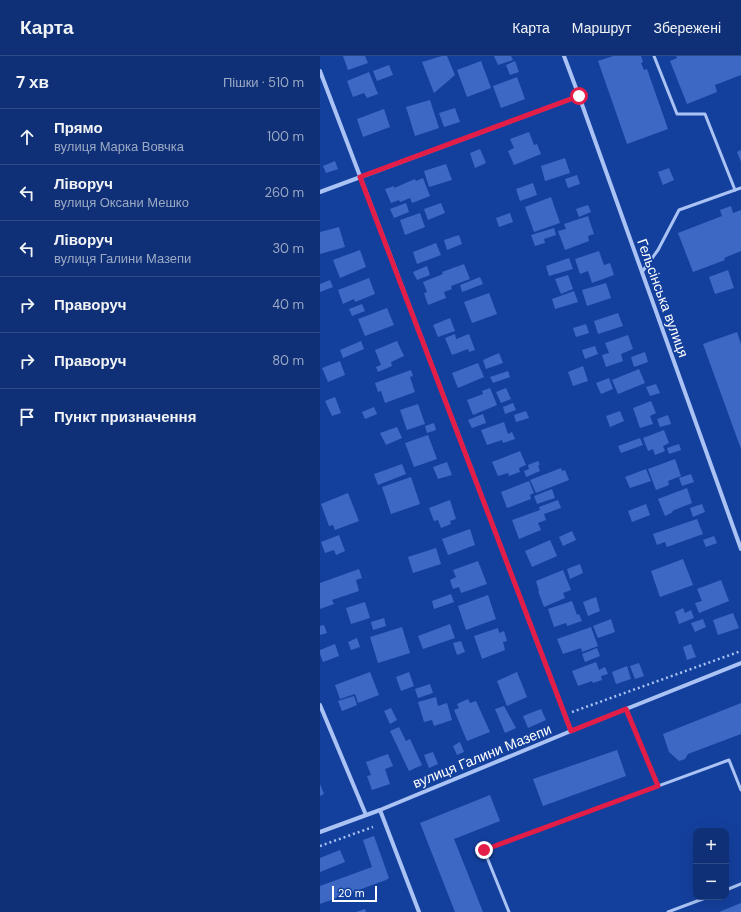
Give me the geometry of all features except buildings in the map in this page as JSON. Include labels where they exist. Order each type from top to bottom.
[{"type":"street","name":"Гельсінська вулиця","points":[[564,56],[741,549]]},
{"type":"street","points":[[320,71],[571,731]]},
{"type":"street","points":[[320,192],[579,96]]},
{"type":"street","name":"вулиця Галини Мазепи","points":[[320,832],[380,810],[741,663]]},
{"type":"street","points":[[320,705],[366,815]]},
{"type":"street","points":[[380,810],[420,912]]},
{"type":"lane","points":[[654,56],[677,114],[705,114],[735,190]]},
{"type":"lane","points":[[642,272],[658,250],[679,210],[741,188]]},
{"type":"lane","points":[[626,709],[658,786]]},
{"type":"lane","points":[[509,912],[484,850],[729,760],[741,790]]},
{"type":"lane","points":[[729,889],[741,884]]},
{"type":"lane","points":[[668,912],[700,900]]},
{"type":"path","points":[[565,715],[741,651]]},
{"type":"path","points":[[320,846],[373,827]]},
{"type":"route","points":[[484,850],[658,786],[626,709],[571,731],[360,177],[579,96]]}]
